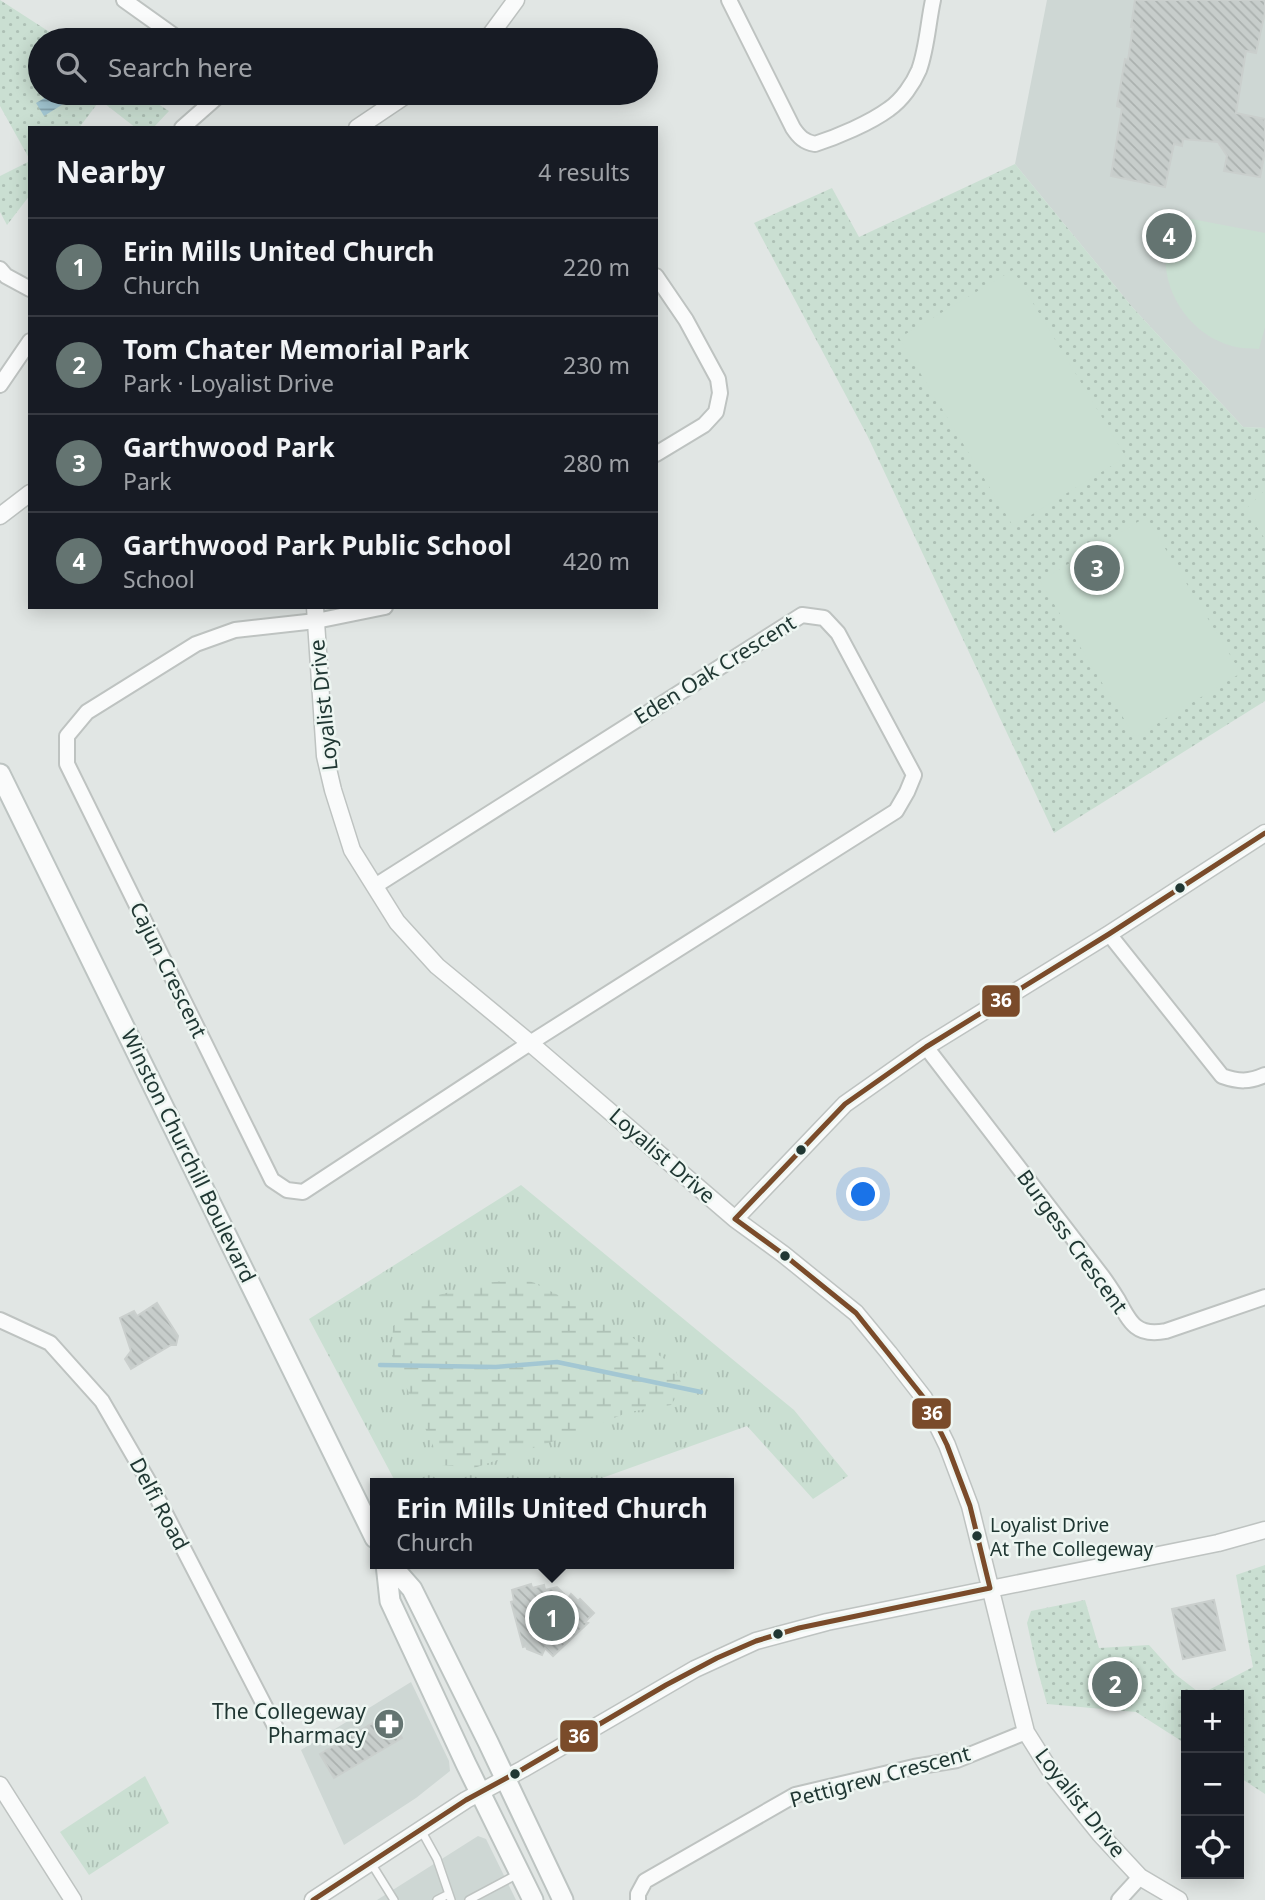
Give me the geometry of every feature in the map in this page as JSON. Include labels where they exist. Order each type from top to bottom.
[{"type":"main road","name":"Winston Churchill Boulevard","points":[[0,774],[370,1528]]},
{"type":"main road","points":[[388,1569],[390,1601],[533,1900]]},
{"type":"main road","points":[[393,1569],[412,1589],[563,1900]]},
{"type":"street","points":[[124,0],[163,28]]},
{"type":"street","points":[[495,28],[516,0]]},
{"type":"street","points":[[729,0],[793,128],[807,142],[815,144],[890,109],[902,97],[922,61],[933,0]]},
{"type":"street","points":[[184,126],[208,105]]},
{"type":"street","points":[[360,126],[391,105]]},
{"type":"street","points":[[0,269],[6,276],[28,288]]},
{"type":"street","points":[[658,279],[686,320],[718,379],[720,393],[716,412],[704,425],[658,453]]},
{"type":"street","points":[[0,386],[28,344]]},
{"type":"street","points":[[0,516],[28,495]]},
{"type":"street","points":[[315,614],[365,609]]},
{"type":"street","name":"Loyalist Drive","points":[[315,614],[325,756],[352,850],[397,922],[437,966],[735,1219],[856,1313],[889,1353],[923,1398],[947,1445],[970,1506],[1026,1731],[1055,1777],[1100,1834],[1140,1877],[1179,1900]]},
{"type":"street","name":"Cajun Crescent","points":[[315,614],[234,630],[196,644],[87,712],[67,736],[67,764],[272,1180],[287,1189],[303,1192],[530,1043]]},
{"type":"street","name":"Eden Oak Crescent","points":[[375,886],[783,626],[802,615],[824,618],[838,633],[914,775],[896,811],[530,1043]]},
{"type":"street","points":[[735,1219],[845,1104],[926,1047],[1109,934],[1265,833]]},
{"type":"street","points":[[1109,934],[1222,1076],[1238,1082],[1265,1075]]},
{"type":"street","name":"Burgess Crescent","points":[[926,1047],[1102,1276],[1130,1324],[1152,1334],[1265,1297]]},
{"type":"street","name":"Delfi Road","points":[[0,1320],[50,1343],[102,1401],[150,1484],[275,1726]]},
{"type":"street","points":[[313,1900],[480,1792],[695,1668],[756,1641],[799,1628],[1218,1543],[1265,1530]]},
{"type":"street","name":"Pettigrew Crescent","points":[[638,1900],[645,1881],[795,1795],[914,1767],[957,1760],[1026,1731]]},
{"type":"street","points":[[0,1785],[73,1900]]},
{"type":"street","points":[[1119,1900],[1140,1877]]},
{"type":"lane","points":[[421,1829],[437,1859],[450,1897],[437,1900]]},
{"type":"lane","points":[[370,1862],[394,1900]]},
{"type":"lane","points":[[469,1900],[485,1896],[520,1873]]},
{"type":"shaded area","points":[[1047,0],[1265,0],[1265,428],[1243,427],[1133,308],[1015,164]]},
{"type":"shaded area","points":[[411,1682],[449,1761],[450,1771],[416,1798],[344,1845],[301,1750]]},
{"type":"shaded area","points":[[478,1836],[486,1839],[516,1900],[377,1900]]},
{"type":"green space","points":[[0,0],[43,28],[28,28],[28,105],[96,105],[80,126],[28,126],[28,156],[0,106]]},
{"type":"green space","points":[[106,105],[160,105],[169,111],[155,126],[133,126]]},
{"type":"green space","points":[[28,162],[28,198],[7,225],[0,212],[0,176]]},
{"type":"green space","points":[[1015,164],[1133,308],[1243,427],[1265,428],[1265,701],[1054,833],[867,435],[754,223],[832,188],[859,237]]},
{"type":"green space","points":[[1176,216],[1265,233],[1265,327],[1259,349],[1235,347],[1216,340],[1190,320],[1180,306],[1172,292],[1165,259],[1167,242]]},
{"type":"green space","points":[[1013,270],[1126,457],[1013,526],[899,338]]},
{"type":"green space","points":[[1265,490],[1265,539],[1245,510]]},
{"type":"green space","points":[[1146,517],[1241,673],[1135,737],[1040,581]]},
{"type":"green space","points":[[521,1185],[794,1410],[848,1476],[813,1499],[747,1426],[602,1478],[393,1478],[309,1319]]},
{"type":"green space","points":[[526,1279],[633,1338],[672,1364],[683,1386],[671,1405],[629,1412],[474,1468],[442,1465],[392,1356],[393,1326],[427,1298],[484,1283]]},
{"type":"green space","points":[[1265,1565],[1265,1794],[1244,1780],[1244,1690],[1209,1690],[1253,1667],[1236,1575]]},
{"type":"green space","points":[[1085,1600],[1099,1648],[1149,1645],[1175,1674],[1196,1690],[1181,1690],[1181,1741],[1136,1712],[1047,1704],[1027,1623],[1031,1611]]},
{"type":"green space","points":[[145,1776],[169,1823],[89,1875],[60,1832]]},
{"type":"water","points":[[37,105],[62,105],[44,116]]},
{"type":"building","points":[[1135,0],[1265,0],[1256,53],[1246,51],[1236,113],[1265,119],[1265,151],[1260,177],[1224,171],[1227,156],[1218,142],[1183,139],[1182,146],[1174,144],[1165,187],[1111,176],[1122,108],[1117,106],[1125,59],[1128,60]]},
{"type":"building","points":[[157,1303],[178,1336],[176,1345],[171,1345],[131,1369],[125,1359],[131,1351],[120,1318],[134,1311],[137,1316]]},
{"type":"building","points":[[531,1584],[532,1588],[544,1585],[545,1590],[557,1587],[568,1598],[571,1594],[578,1601],[580,1599],[594,1613],[585,1622],[588,1623],[553,1656],[545,1648],[542,1655],[523,1647],[511,1602],[514,1601],[512,1590]]},
{"type":"building","points":[[1214,1600],[1225,1650],[1183,1659],[1172,1609]]},
{"type":"building","points":[[388,1714],[402,1738],[334,1778],[320,1754]]},
{"type":"waterway","points":[[380,1365],[496,1367],[557,1362],[701,1392]]},
{"type":"transit line","name":"36","points":[[313,1900],[466,1800],[717,1658],[756,1641],[799,1628],[990,1588],[970,1506],[947,1445],[924,1398],[856,1313],[735,1219],[845,1104],[926,1047],[1109,934],[1265,833]]},
{"type":"place","name":"Garthwood Park Public School","points":[[1169,236]]},
{"type":"place","name":"Garthwood Park","points":[[1097,568]]},
{"type":"place","name":"Loyalist Drive At The Collegeway","points":[[977,1536]]},
{"type":"place","name":"Erin Mills United Church","points":[[552,1618]]},
{"type":"place","name":"Tom Chater Memorial Park","points":[[1115,1684]]},
{"type":"place","name":"The Collegeway Pharmacy","points":[[389,1724]]}]
